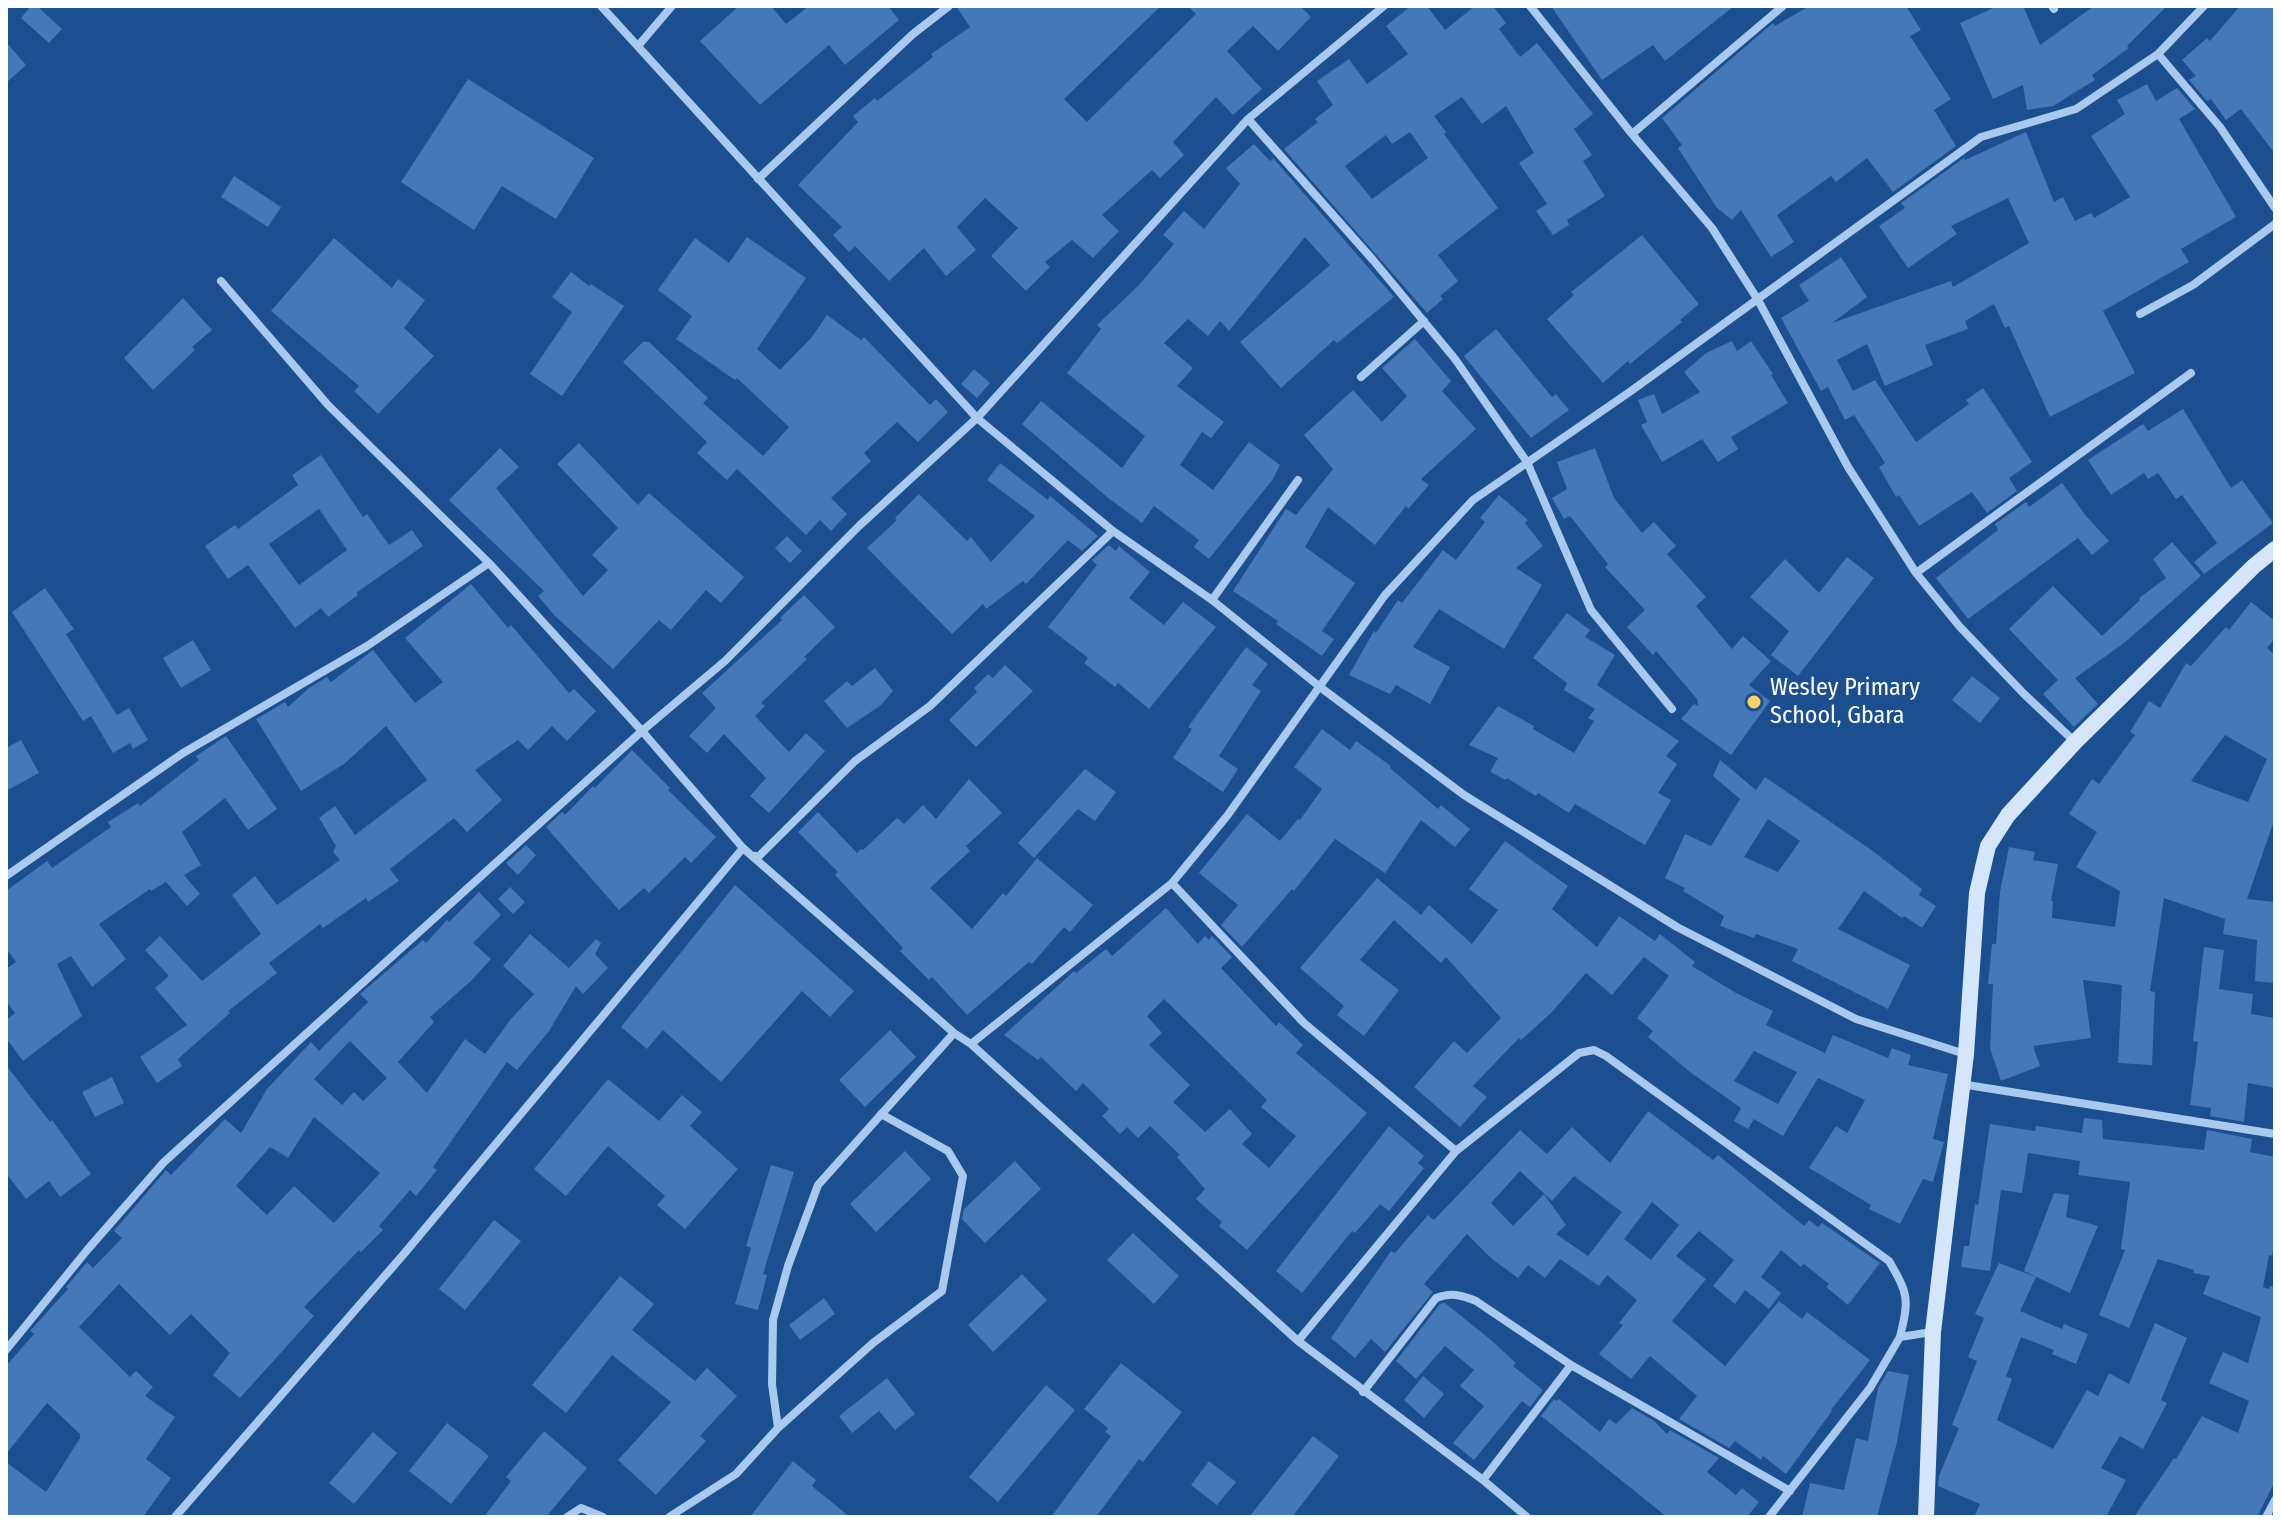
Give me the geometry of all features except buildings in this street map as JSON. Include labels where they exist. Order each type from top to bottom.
[{"type":"street","points":[[601,6],[977,418],[1113,531],[1212,600],[1320,687],[1464,795],[1677,927],[1856,1019],[1966,1054]]},
{"type":"street","points":[[638,46],[672,6]]},
{"type":"street","points":[[758,179],[913,34],[949,6]]},
{"type":"street","points":[[6,1350],[164,1162],[642,731],[725,661],[859,526],[977,418],[1248,119],[1384,6]]},
{"type":"street","points":[[1530,6],[1712,228],[1758,300],[1848,467],[1916,573],[1960,627],[2075,742]]},
{"type":"street","points":[[1632,134],[1783,6]]},
{"type":"street","points":[[971,1044],[1172,883],[1227,816],[1385,595],[1473,500],[1758,300],[1981,137],[2076,109],[2158,54],[2204,6]]},
{"type":"street","points":[[2158,54],[2220,127],[2275,208]]},
{"type":"street","points":[[1248,119],[1455,359],[1527,462],[1591,610],[1672,709]]},
{"type":"street","points":[[2140,314],[2193,285],[2275,224]]},
{"type":"street","points":[[221,281],[328,405],[489,563],[757,858]]},
{"type":"street","points":[[1361,377],[1424,321]]},
{"type":"street","points":[[1916,573],[2191,373]]},
{"type":"street","points":[[1212,600],[1298,480]]},
{"type":"street","points":[[757,858],[855,761],[930,706],[1113,531]]},
{"type":"street","points":[[1926,1517],[1933,1332],[1966,1054],[1977,893],[1988,846],[2008,815],[2075,742],[2275,549]]},
{"type":"street","points":[[6,876],[183,753],[367,646],[489,563]]},
{"type":"street","points":[[642,731],[743,848],[954,1033],[971,1044],[1298,1341],[1483,1480],[1527,1517]]},
{"type":"street","points":[[175,1517],[403,1255],[743,848]]},
{"type":"street","points":[[1172,883],[1304,1023],[1456,1151]]},
{"type":"street","points":[[778,1428],[772,1384],[773,1320],[788,1266],[818,1185],[954,1033]]},
{"type":"street","points":[[1298,1341],[1456,1151],[1579,1053],[1594,1050],[1889,1261],[1903,1284],[1908,1305],[1900,1337],[1870,1388],[1769,1517]]},
{"type":"street","points":[[1961,1084],[2275,1134]]},
{"type":"street","points":[[669,1517],[736,1474],[778,1428],[873,1343],[942,1291],[963,1176],[948,1151],[881,1114]]},
{"type":"street","points":[[1363,1392],[1436,1298],[1448,1293],[1476,1301],[1571,1365],[1790,1491]]},
{"type":"street","points":[[1900,1337],[1933,1332]]},
{"type":"street","points":[[1483,1480],[1571,1365]]},
{"type":"street","points":[[2266,1517],[2275,1500]]},
{"type":"street","points":[[567,1517],[581,1508],[603,1517]]},
{"type":"place","name":"Wesley Primary School, Gbara","points":[[1754,702]]}]
